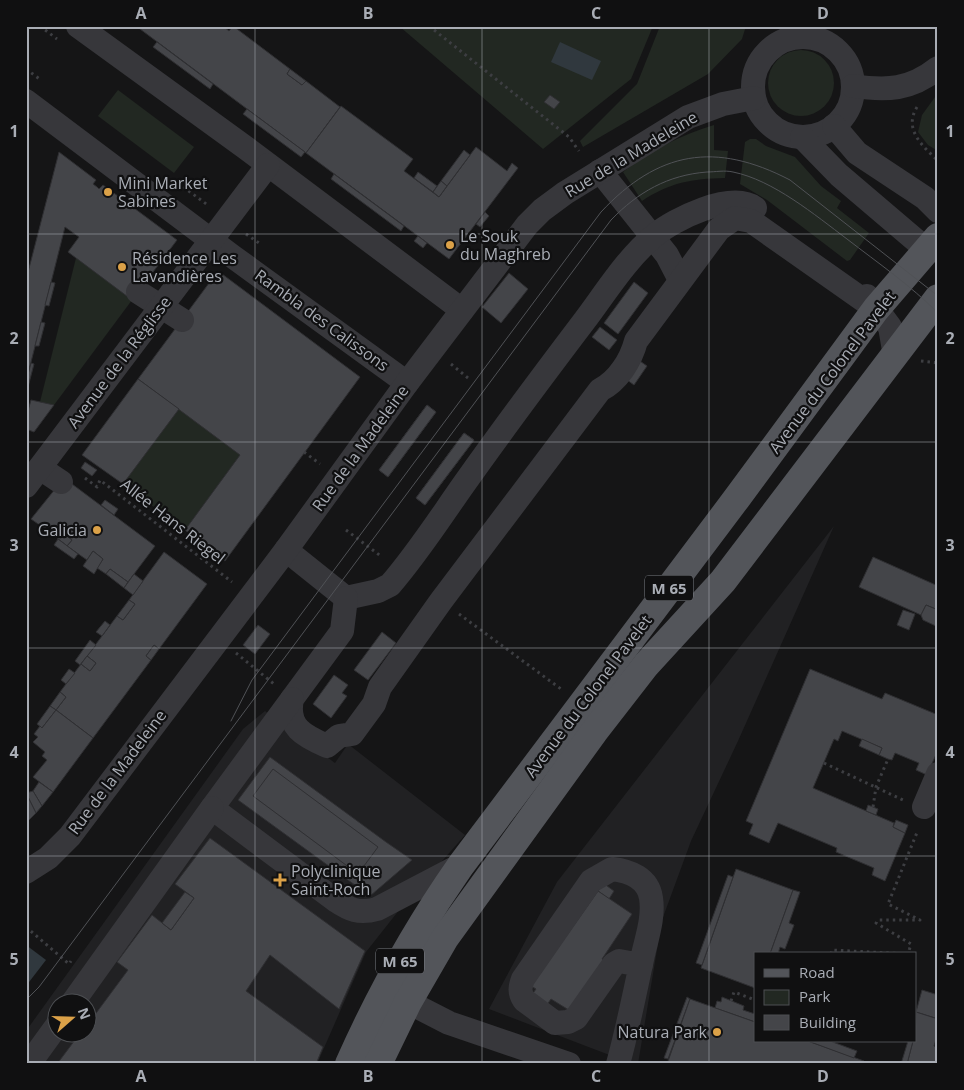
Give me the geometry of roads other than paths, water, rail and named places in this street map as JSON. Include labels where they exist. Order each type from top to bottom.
[{"type":"main road","name":"Avenue du Colonel Pavelet","points":[[349,1064],[390,978],[424,918],[460,865],[755,475],[876,310],[934,248]]},
{"type":"main road","name":"Avenue du Colonel Pavelet","points":[[378,1064],[408,1002],[445,938],[594,732],[646,665],[723,581],[938,298]]},
{"type":"street","points":[[78,26],[268,165],[294,180],[462,310]]},
{"type":"street","points":[[790,32],[821,40],[834,47],[847,64],[853,86],[848,108],[834,126],[819,134],[802,137],[776,130],[758,110],[752,82],[756,67],[765,53],[790,32]]},
{"type":"street","points":[[853,86],[886,90],[910,84],[926,77],[938,68]]},
{"type":"street","name":"Rue de la Madeleine","points":[[26,872],[48,858],[70,836],[286,550],[407,383],[527,225],[542,210],[600,171],[688,117],[723,104],[754,98]]},
{"type":"street","name":"Rambla des Calissons","points":[[26,101],[407,383]]},
{"type":"street","points":[[834,126],[857,153],[925,198],[938,211]]},
{"type":"street","points":[[802,137],[839,176],[934,248]]},
{"type":"street","points":[[212,240],[268,165]]},
{"type":"street","points":[[600,171],[667,255],[680,280]]},
{"type":"street","points":[[346,598],[378,591],[390,584],[401,572],[524,400],[625,268],[653,236],[688,215],[728,203],[749,204],[859,284],[890,327],[895,356]]},
{"type":"street","points":[[283,691],[293,724],[309,738],[327,746],[341,735],[352,734],[374,704],[380,688],[441,601],[600,390],[609,386],[620,373],[633,352],[636,342],[719,229],[735,218],[751,221],[876,310]]},
{"type":"street","name":"Avenue de la Réglisse","points":[[33,477],[212,240]]},
{"type":"street","points":[[138,292],[160,308],[182,320]]},
{"type":"street","points":[[600,390],[599,378],[622,347],[636,342]]},
{"type":"street","points":[[33,477],[72,479]]},
{"type":"street","points":[[286,550],[346,598]]},
{"type":"street","points":[[80,992],[212,808],[283,691],[342,631],[346,598]]},
{"type":"street","points":[[917,811],[938,774]]},
{"type":"street","points":[[212,808],[341,904],[362,913],[376,909],[460,865]]},
{"type":"street","points":[[618,1064],[641,965],[651,916],[651,898],[644,882],[635,875],[612,869],[591,881],[523,979],[521,995],[555,1023],[568,1022],[576,1018],[614,964],[619,961],[641,965]]},
{"type":"street","points":[[408,1002],[449,1023],[569,1064]]},
{"type":"street","points":[[29,1064],[48,1038]]},
{"type":"tram line","points":[[231,721],[252,680],[601,212],[622,192],[644,176],[666,165],[689,158],[712,157],[737,160],[763,168],[790,180],[938,296]]},
{"type":"tram line","points":[[26,1000],[39,987],[611,220],[632,201],[654,187],[679,177],[727,171],[748,176],[778,190],[807,209],[894,274],[938,313]]},
{"type":"place","name":"Mini Market Sabines","points":[[108,192]]},
{"type":"place","name":"Le Souk du Maghreb","points":[[450,245]]},
{"type":"place","name":"Résidence Les Lavandières","points":[[122,267]]},
{"type":"place","name":"Galicia","points":[[97,530]]},
{"type":"place","name":"Polyclinique Saint-Roch","points":[[280,880]]},
{"type":"place","name":"Natura Park","points":[[717,1032]]}]
